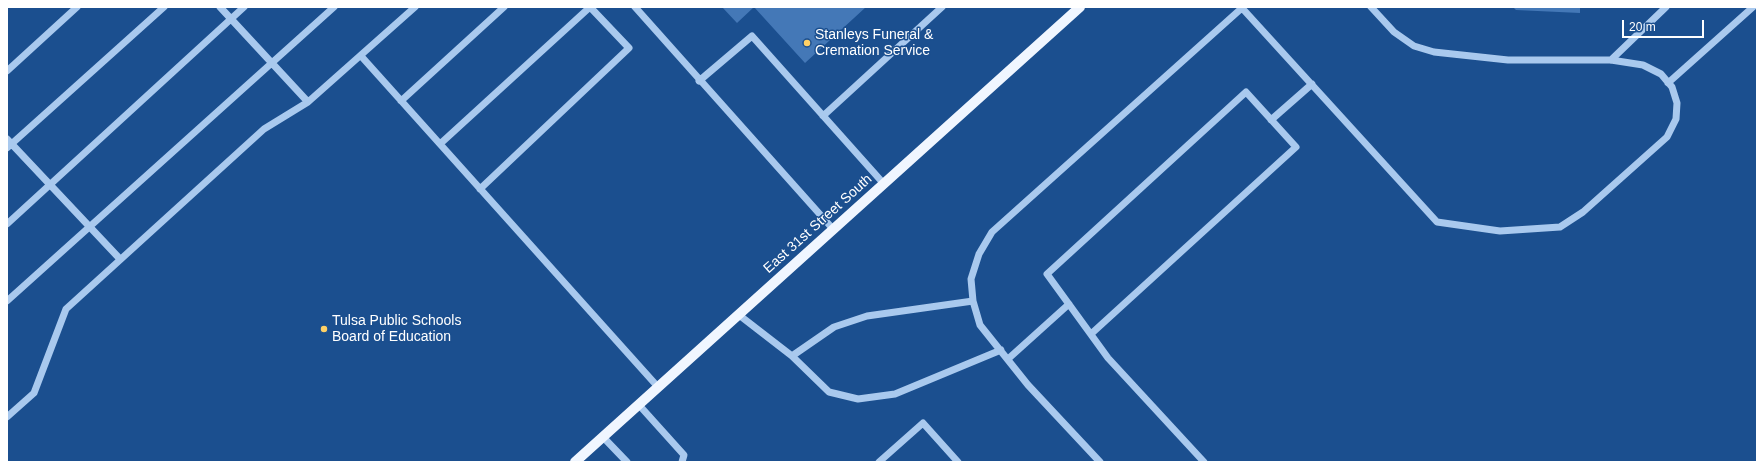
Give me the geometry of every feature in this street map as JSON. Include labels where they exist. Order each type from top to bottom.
[{"type":"main road","name":"East 31st Street South","points":[[575,462],[1078,8]]},
{"type":"lane","points":[[7,71],[77,7]]},
{"type":"lane","points":[[120,260],[50,185],[9,144],[164,7]]},
{"type":"lane","points":[[220,7],[273,62],[308,102]]},
{"type":"lane","points":[[7,224],[244,7]]},
{"type":"lane","points":[[7,301],[334,7]]},
{"type":"lane","points":[[7,416],[34,393],[66,309],[264,129],[308,102],[415,7]]},
{"type":"lane","points":[[401,101],[504,7]]},
{"type":"lane","points":[[440,144],[590,7],[629,48],[480,189]]},
{"type":"lane","points":[[635,7],[833,229]]},
{"type":"lane","points":[[823,116],[942,7]]},
{"type":"lane","points":[[1100,462],[1028,385],[980,325],[973,301],[972,278],[979,254],[992,232],[1243,7],[1437,222],[1500,231],[1560,227],[1583,212],[1667,137],[1676,119],[1677,103],[1672,87],[1661,74],[1643,65],[1611,60],[1508,60],[1434,52],[1414,46],[1394,32],[1372,7]]},
{"type":"lane","points":[[1611,60],[1666,7]]},
{"type":"lane","points":[[1668,82],[1753,7]]},
{"type":"lane","points":[[700,81],[752,36],[884,184]]},
{"type":"lane","points":[[361,56],[658,387]]},
{"type":"lane","points":[[1272,120],[1312,84]]},
{"type":"lane","points":[[1091,334],[1296,147],[1246,92],[1047,274],[1108,358],[1204,462]]},
{"type":"lane","points":[[792,356],[834,327],[867,316],[973,301]]},
{"type":"lane","points":[[1008,359],[1069,304]]},
{"type":"lane","points":[[739,314],[792,356],[829,392],[858,399],[895,394],[1001,350]]},
{"type":"lane","points":[[638,405],[684,456],[682,462]]},
{"type":"lane","points":[[879,462],[923,423],[958,462]]},
{"type":"lane","points":[[603,437],[627,462]]},
{"type":"building","points":[[722,7],[754,7],[737,23]]},
{"type":"building","name":"Stanleys Funeral & Cremation Service","points":[[754,7],[866,7],[805,63]]},
{"type":"building","points":[[1513,7],[1580,7],[1580,13],[1516,10]]},
{"type":"place","name":"Stanleys Funeral & Cremation Service","points":[[807,43]]},
{"type":"place","name":"Tulsa Public Schools Board of Education","points":[[324,329]]}]
